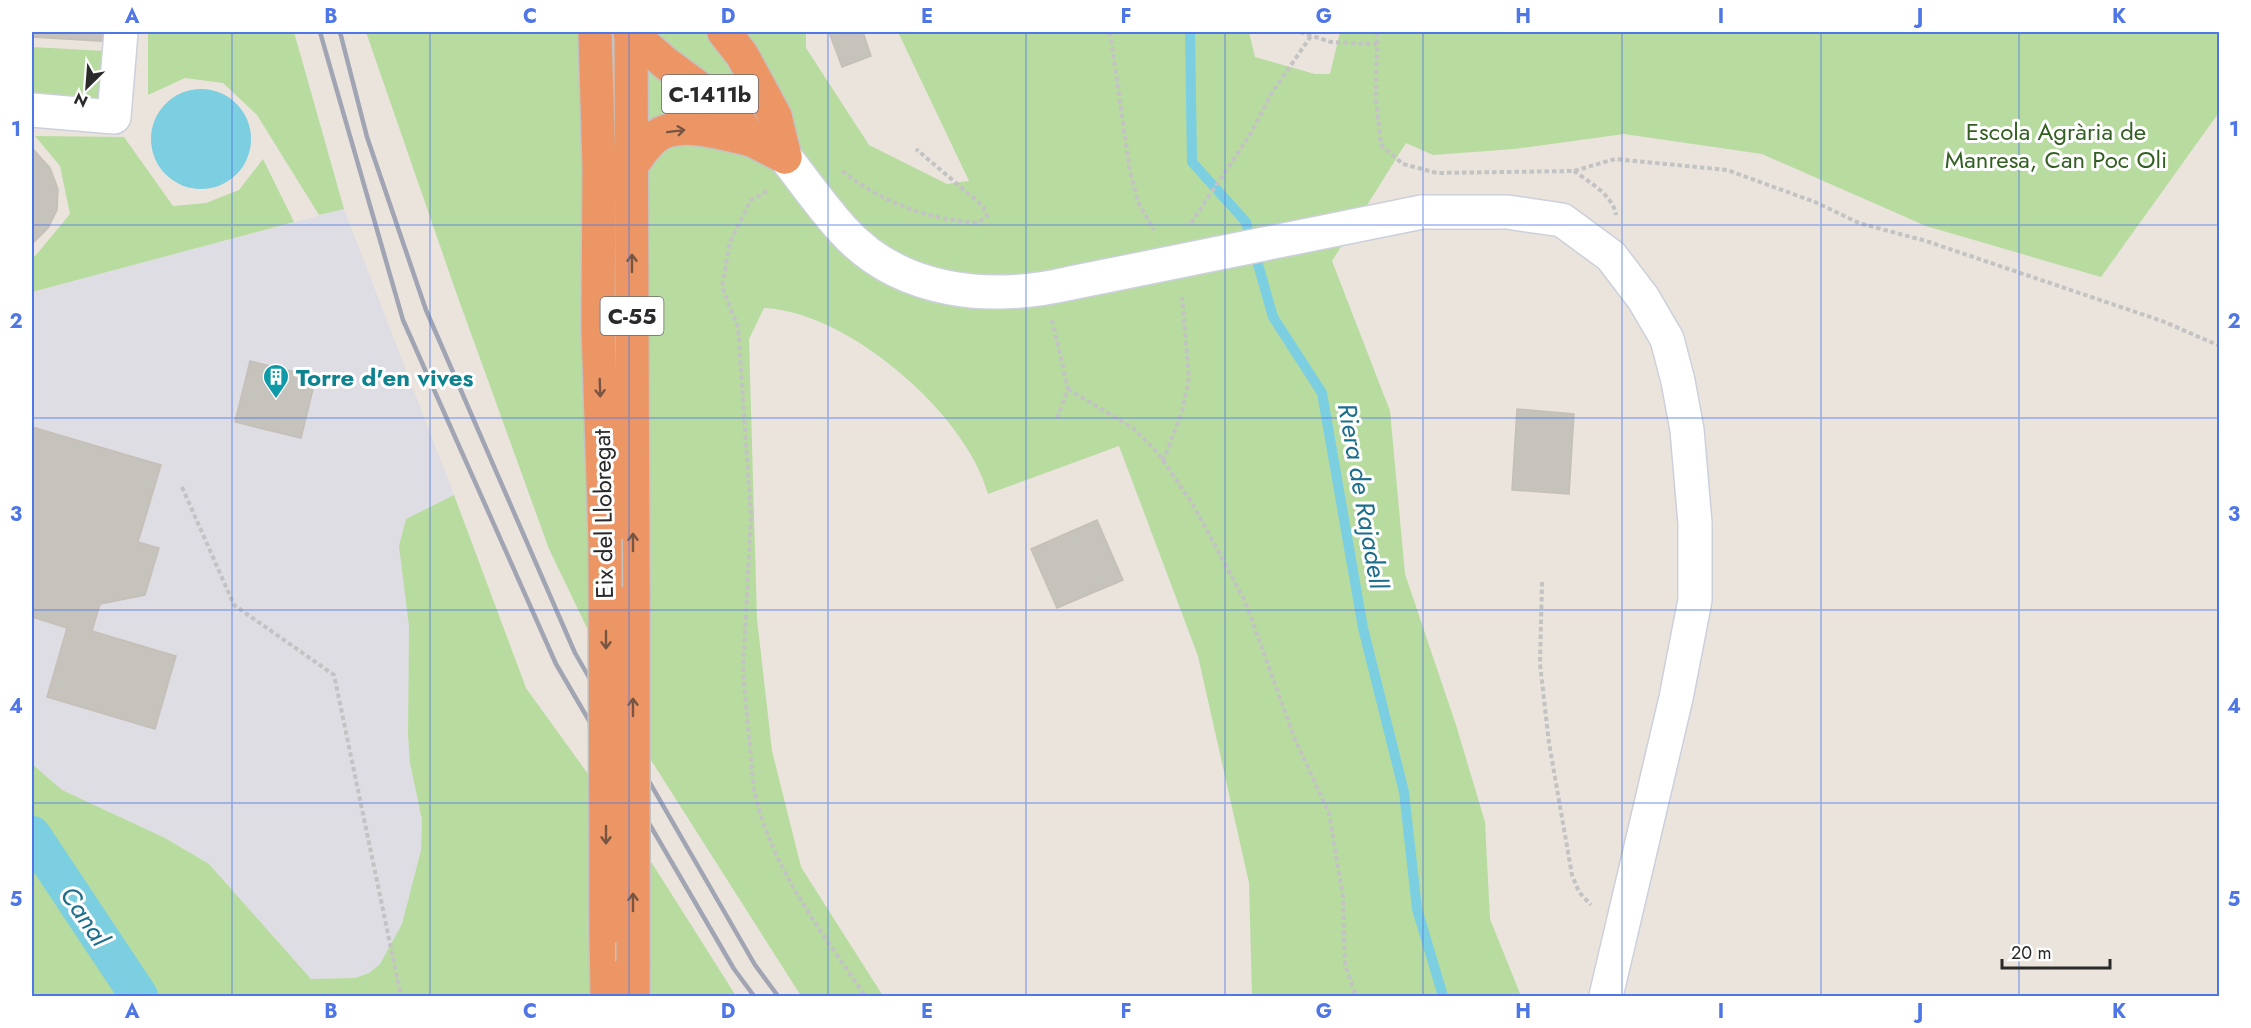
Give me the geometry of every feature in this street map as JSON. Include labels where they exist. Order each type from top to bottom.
[{"type":"highway","name":"Eix del Llobregat","points":[[595,32],[599,168],[598,329],[605,539],[607,996]]},
{"type":"highway","name":"Eix del Llobregat","points":[[631,32],[633,996]]},
{"type":"highway","points":[[599,168],[614,141],[612,55],[631,32]]},
{"type":"highway","name":"C-1411b","points":[[631,32],[664,62],[733,113],[753,140],[792,165]]},
{"type":"highway","name":"C-1411b","points":[[737,39],[774,116],[792,165]]},
{"type":"highway","name":"C-1411b","points":[[632,165],[646,146],[664,132],[687,129],[753,140]]},
{"type":"street","points":[[32,110],[114,117],[121,32]]},
{"type":"street","name":"C-1411b","points":[[792,165],[842,230],[861,248],[889,267],[918,281],[957,290],[1019,294],[1422,212],[1507,212],[1562,220],[1611,256],[1643,298],[1667,339],[1678,381],[1687,430],[1695,523],[1695,600],[1676,698],[1606,996]]},
{"type":"path","points":[[1110,32],[1130,172],[1144,216],[1152,229],[1158,233]]},
{"type":"path","points":[[1300,32],[1343,44],[1377,44]]},
{"type":"path","points":[[1377,32],[1376,99],[1382,145],[1403,164],[1437,173],[1574,171],[1615,159],[1727,170],[1815,202],[1858,223],[1926,241],[2162,321],[2220,346]]},
{"type":"path","points":[[1186,231],[1251,133],[1271,94],[1311,36]]},
{"type":"path","points":[[862,187],[913,212],[941,219],[978,223],[987,216],[983,206],[916,149]]},
{"type":"path","points":[[792,165],[751,200],[730,242],[722,287],[738,327],[751,516],[743,673],[758,806],[791,886],[865,996]]},
{"type":"path","points":[[1163,460],[1182,412],[1189,378],[1182,291]]},
{"type":"path","points":[[1054,325],[1068,389],[1056,421]]},
{"type":"path","points":[[1068,389],[1133,428],[1163,460],[1192,503],[1245,601],[1294,737],[1329,813],[1343,897],[1345,965],[1356,996]]},
{"type":"path","points":[[182,487],[234,605],[334,675],[401,996]]},
{"type":"path","points":[[1542,582],[1540,664],[1549,743],[1572,875],[1579,892]]},
{"type":"shaded area","points":[[344,209],[454,495],[406,519],[409,626],[408,735],[410,763],[422,820],[421,850],[402,924],[380,964],[369,973],[355,978],[311,979],[209,864],[165,838],[62,790],[32,764],[32,292]]},
{"type":"green space","points":[[148,32],[294,32],[344,209],[319,215],[257,115],[223,83],[185,78],[148,95]]},
{"type":"green space","name":"Escola Agrària de Manresa, Can Poc Oli","points":[[366,32],[806,32],[806,48],[869,145],[947,184],[969,181],[898,32],[1249,32],[1255,57],[1315,74],[1330,74],[1340,32],[2219,32],[2220,111],[2101,277],[1926,226],[1762,154],[1624,134],[1514,149],[1433,155],[1406,143],[1332,261],[1390,411],[1405,574],[1456,725],[1485,822],[1490,919],[1521,996],[1252,996],[1249,883],[1198,656],[1119,446],[988,494],[976,463],[956,432],[930,401],[899,372],[866,347],[831,327],[797,314],[764,308],[749,339],[757,619],[772,751],[801,867],[883,996],[801,996],[649,757],[549,549],[456,292]]},
{"type":"green space","points":[[32,47],[105,51],[100,104],[32,99]]},
{"type":"green space","points":[[35,136],[124,137],[173,206],[206,203],[239,190],[263,159],[294,222],[32,292],[32,257],[70,214],[60,166]]},
{"type":"green space","points":[[454,495],[526,688],[650,860],[736,996],[32,996],[32,764],[62,790],[165,838],[209,864],[311,979],[355,978],[369,973],[380,964],[402,924],[421,850],[422,820],[410,763],[409,626],[399,546],[406,519]]},
{"type":"water","points":[[201,89],[220,93],[236,104],[247,120],[251,139],[247,158],[236,174],[220,185],[201,189],[182,185],[166,174],[155,158],[151,139],[155,120],[166,104],[182,93]]},
{"type":"building","points":[[32,32],[116,32],[115,42],[32,37]]},
{"type":"building","points":[[829,32],[863,32],[871,56],[842,67]]},
{"type":"building","points":[[32,148],[50,168],[58,189],[57,210],[48,228],[32,244]]},
{"type":"building","name":"Torre d'en vives","points":[[250,361],[316,377],[301,438],[235,422]]},
{"type":"building","points":[[1517,409],[1574,414],[1569,494],[1512,490]]},
{"type":"building","points":[[32,427],[161,465],[138,542],[159,548],[145,595],[100,604],[92,631],[176,656],[155,729],[47,697],[67,628],[32,617]]},
{"type":"building","points":[[1097,520],[1123,580],[1057,608],[1031,549]]},
{"type":"waterway","name":"Riera de Rajadell","points":[[1190,32],[1192,162],[1246,222],[1273,317],[1322,393],[1363,628],[1404,792],[1417,909],[1443,996]]},
{"type":"waterway","name":"Canal","points":[[32,835],[139,996]]},
{"type":"railway","points":[[320,32],[403,320],[556,664],[734,969],[754,996]]},
{"type":"railway","points":[[340,32],[367,137],[426,310],[575,653],[755,965],[778,996]]},
{"type":"place","name":"Torre d'en vives","points":[[276,400]]}]
